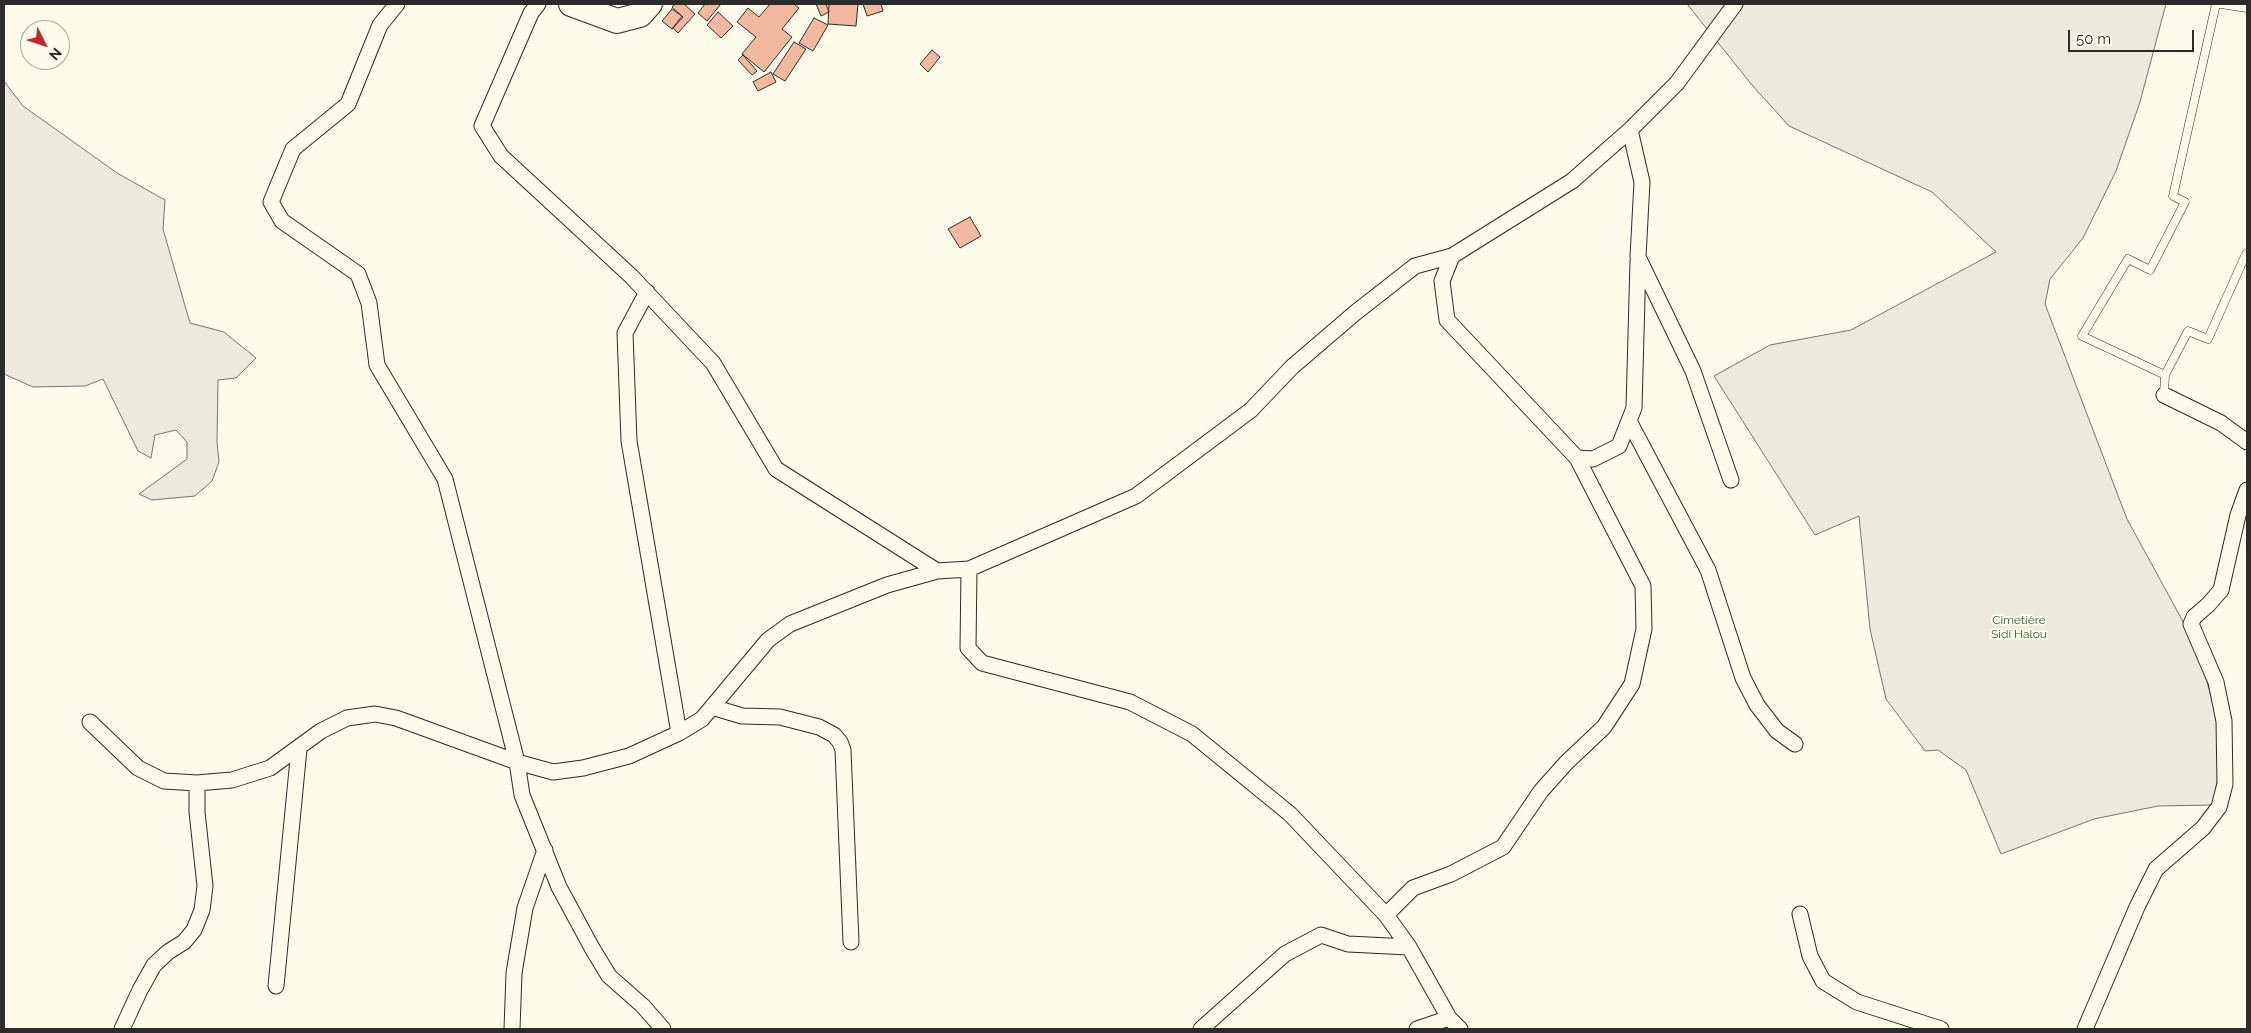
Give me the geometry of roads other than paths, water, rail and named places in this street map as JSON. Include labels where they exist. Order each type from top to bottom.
[{"type":"main road","points":[[571,4],[617,21],[640,15],[650,4]]},
{"type":"street","points":[[397,4],[380,25],[348,104],[293,149],[271,202],[282,221],[358,274],[369,302],[377,365],[445,479],[517,762],[522,795],[560,887],[609,976],[643,1006],[663,1029]]},
{"type":"street","points":[[538,4],[531,13],[482,126],[501,156],[647,292],[713,364],[776,468],[938,571]]},
{"type":"street","points":[[90,722],[138,768],[164,781],[197,783],[232,780],[270,768],[299,749],[321,731],[347,718],[375,714],[396,718],[517,762],[553,772],[583,768],[629,756],[679,733],[702,719],[768,640],[790,624],[887,585],[938,571],[969,569],[1136,496],[1251,410],[1292,367],[1355,313],[1415,266],[1452,256],[1572,181],[1630,130],[1677,83],[1735,4]]},
{"type":"street","points":[[1577,458],[1593,459],[1619,446],[1634,408],[1642,182],[1630,130]]},
{"type":"street","points":[[1386,915],[1413,888],[1451,874],[1503,847],[1540,791],[1604,727],[1632,684],[1644,630],[1643,586],[1577,458],[1447,320],[1442,281],[1452,256]]},
{"type":"street","points":[[1638,257],[1693,371],[1731,480]]},
{"type":"street","points":[[647,292],[625,333],[629,441],[679,733]]},
{"type":"street","points":[[2164,395],[2221,423],[2247,442]]},
{"type":"street","points":[[1629,421],[1708,570],[1742,678],[1757,705],[1777,731],[1795,744]]},
{"type":"street","points":[[2085,1029],[2137,907],[2156,869],[2206,824],[2218,808],[2226,784],[2224,721],[2216,682],[2192,624],[2194,617],[2221,590],[2238,515],[2247,490]]},
{"type":"street","points":[[969,569],[968,648],[982,663],[1130,702],[1192,734],[1290,814],[1386,915],[1409,946],[1449,1018],[1460,1029]]},
{"type":"street","points":[[712,707],[742,716],[780,717],[818,727],[834,735],[840,742],[843,750],[851,942]]},
{"type":"street","points":[[276,986],[299,749]]},
{"type":"street","points":[[122,1029],[154,965],[168,952],[184,942],[194,930],[202,910],[205,886],[197,783]]},
{"type":"street","points":[[512,1029],[514,973],[525,908],[545,850]]},
{"type":"street","points":[[1800,914],[1810,956],[1823,981],[1857,1002],[1942,1029]]},
{"type":"street","points":[[1201,1029],[1285,954],[1320,935],[1348,944],[1409,946]]},
{"type":"street","points":[[1417,1029],[1449,1018]]},
{"type":"lane","points":[[2165,375],[2082,336],[2128,259],[2150,270],[2185,202],[2173,196],[2216,4]]},
{"type":"lane","points":[[2221,4],[2247,8]]},
{"type":"lane","points":[[2164,395],[2165,375],[2188,331],[2208,339],[2247,255]]},
{"type":"park label","name":"Cimetière Sidi Halou","points":[[2019,627]]}]
